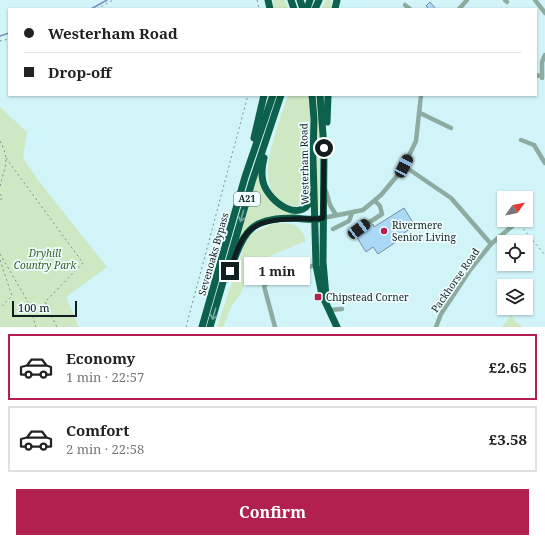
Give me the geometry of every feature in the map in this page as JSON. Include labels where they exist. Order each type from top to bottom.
[{"type":"highway","points":[[246,177],[264,96]]},
{"type":"highway","points":[[278,96],[263,162],[262,174],[264,186],[270,196],[278,203],[287,208],[300,210],[304,209],[309,204],[314,182]]},
{"type":"highway","name":"Sevenoaks Bypass","points":[[202,327],[246,177],[278,96]]},
{"type":"highway","name":"Sevenoaks Bypass","points":[[210,327],[278,96]]},
{"type":"highway","name":"Westerham Road","points":[[312,96],[314,119],[315,219],[320,286],[337,327]]},
{"type":"highway","name":"Westerham Road","points":[[319,264],[324,185],[324,148],[320,96]]},
{"type":"highway","points":[[324,148],[327,129],[328,96]]},
{"type":"highway","points":[[218,300],[227,281],[240,245],[250,229],[262,222],[270,220],[323,218]]},
{"type":"street","points":[[460,8],[466,0]]},
{"type":"street","points":[[535,0],[545,12]]},
{"type":"street","points":[[405,5],[409,8]]},
{"type":"street","points":[[537,76],[542,76],[542,61],[545,55]]},
{"type":"street","points":[[323,218],[363,210],[376,201],[391,183],[404,166],[416,141],[421,96]]},
{"type":"street","points":[[420,113],[451,128]]},
{"type":"street","points":[[521,140],[534,145],[545,163]]},
{"type":"street","name":"Packhorse Road","points":[[404,166],[451,198],[491,244]]},
{"type":"street","points":[[324,185],[330,205],[336,215]]},
{"type":"street","points":[[359,229],[382,214],[376,201]]},
{"type":"street","points":[[333,229],[349,220],[352,213]]},
{"type":"street","name":"Packhorse Road","points":[[436,327],[441,314],[470,270],[491,244],[511,227]]},
{"type":"street","points":[[274,327],[264,286],[319,264]]},
{"type":"street","points":[[329,310],[342,308]]},
{"type":"path","points":[[99,8],[113,0]]},
{"type":"path","points":[[186,327],[248,96]]},
{"type":"path","points":[[0,141],[6,153],[6,169],[0,187]]},
{"type":"path","points":[[6,158],[83,262],[45,302],[57,327]]},
{"type":"path","points":[[0,194],[2,198],[0,202]]},
{"type":"path","points":[[522,227],[545,255]]},
{"type":"path","points":[[0,254],[27,300],[36,327]]},
{"type":"path","points":[[0,260],[12,296],[0,308]]},
{"type":"green space","points":[[273,0],[285,0],[288,8],[274,8]]},
{"type":"green space","points":[[325,0],[332,0],[331,8],[322,8]]},
{"type":"green space","points":[[288,96],[308,96],[310,114],[308,194],[302,205],[294,206],[281,201],[275,196],[270,187],[268,169],[270,152]]},
{"type":"green space","points":[[315,96],[318,96],[321,144],[319,210],[317,210],[317,117]]},
{"type":"green space","name":"Dryhill Country Park","points":[[0,107],[27,132],[23,158],[38,180],[107,267],[66,297],[79,327],[0,327]]},
{"type":"green space","points":[[259,170],[260,180],[266,195],[270,200],[281,209],[298,215],[264,218],[250,226],[238,240]]},
{"type":"green space","points":[[274,223],[290,224],[298,227],[306,241],[251,264],[241,293],[232,305],[223,327],[217,327],[245,243],[253,233]]},
{"type":"green space","points":[[511,315],[515,321],[523,327],[502,327]]},
{"type":"building","points":[[430,2],[435,8],[428,8],[426,6]]},
{"type":"building","name":"Rivermere Senior Living","points":[[404,208],[415,226],[405,232],[396,242],[378,254],[373,247],[366,252],[356,236],[373,224],[374,227]]},
{"type":"waterway","points":[[93,8],[107,0]]},
{"type":"waterway","points":[[0,36],[8,33]]},
{"type":"place","name":"Rivermere Senior Living","points":[[384,231]]},
{"type":"place","name":"Chipstead Corner","points":[[318,297]]},
{"type":"route","points":[[230,271],[244,236],[250,229],[258,224],[270,220],[323,218],[324,148]]}]
